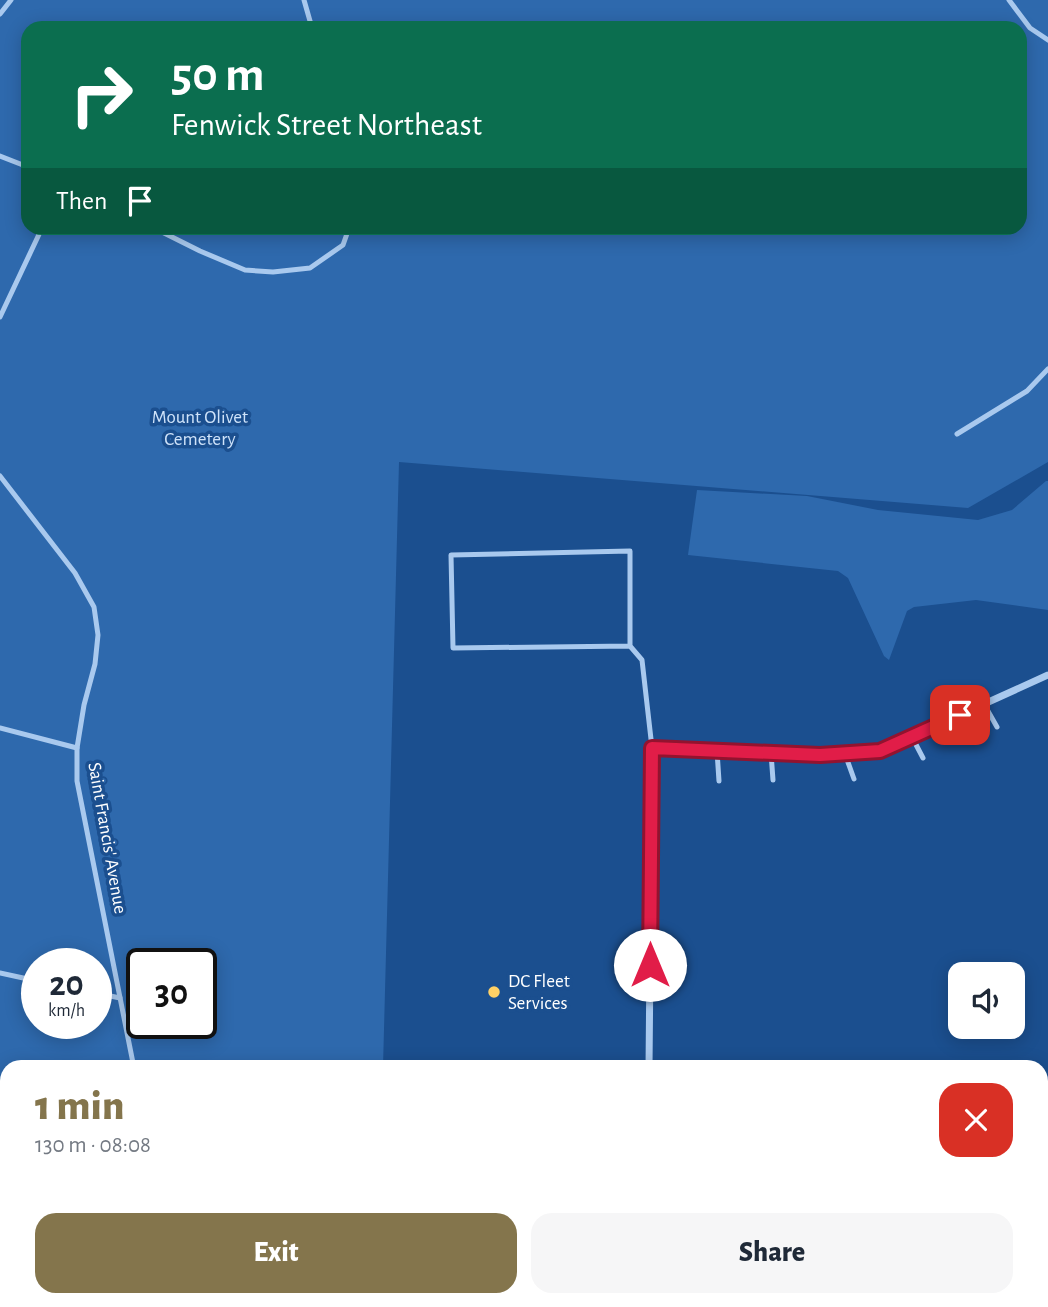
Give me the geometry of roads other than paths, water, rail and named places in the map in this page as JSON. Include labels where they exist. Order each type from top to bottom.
[{"type":"street","points":[[649,1060],[652,748],[845,754],[880,751],[1048,675]]},
{"type":"lane","points":[[0,14],[11,0]]},
{"type":"lane","points":[[304,0],[310,21]]},
{"type":"lane","points":[[1009,0],[1025,21]]},
{"type":"lane","points":[[1027,24],[1048,40]]},
{"type":"lane","points":[[0,156],[21,164]]},
{"type":"lane","points":[[0,317],[39,235]]},
{"type":"lane","points":[[168,235],[245,270],[273,272],[310,268],[343,245],[347,235]]},
{"type":"lane","points":[[957,434],[1027,391],[1048,369]]},
{"type":"lane","name":"Saint Francis' Avenue","points":[[0,476],[75,573],[94,607],[98,635],[95,664],[77,748],[77,781],[132,1060]]},
{"type":"lane","points":[[630,646],[453,648],[451,555],[630,551],[630,646],[642,660],[652,748]]},
{"type":"lane","points":[[984,704],[997,727]]},
{"type":"lane","points":[[0,728],[77,748]]},
{"type":"lane","points":[[912,737],[923,758]]},
{"type":"lane","points":[[717,751],[719,781]]},
{"type":"lane","points":[[771,753],[773,780]]},
{"type":"lane","points":[[845,754],[854,779]]},
{"type":"lane","points":[[0,973],[21,978]]},
{"type":"lane","points":[[112,996],[120,998]]},
{"type":"place","name":"DC Fleet Services","points":[[494,992]]},
{"type":"park label","name":"Mount Olivet Cemetery","points":[[200,428]]}]
